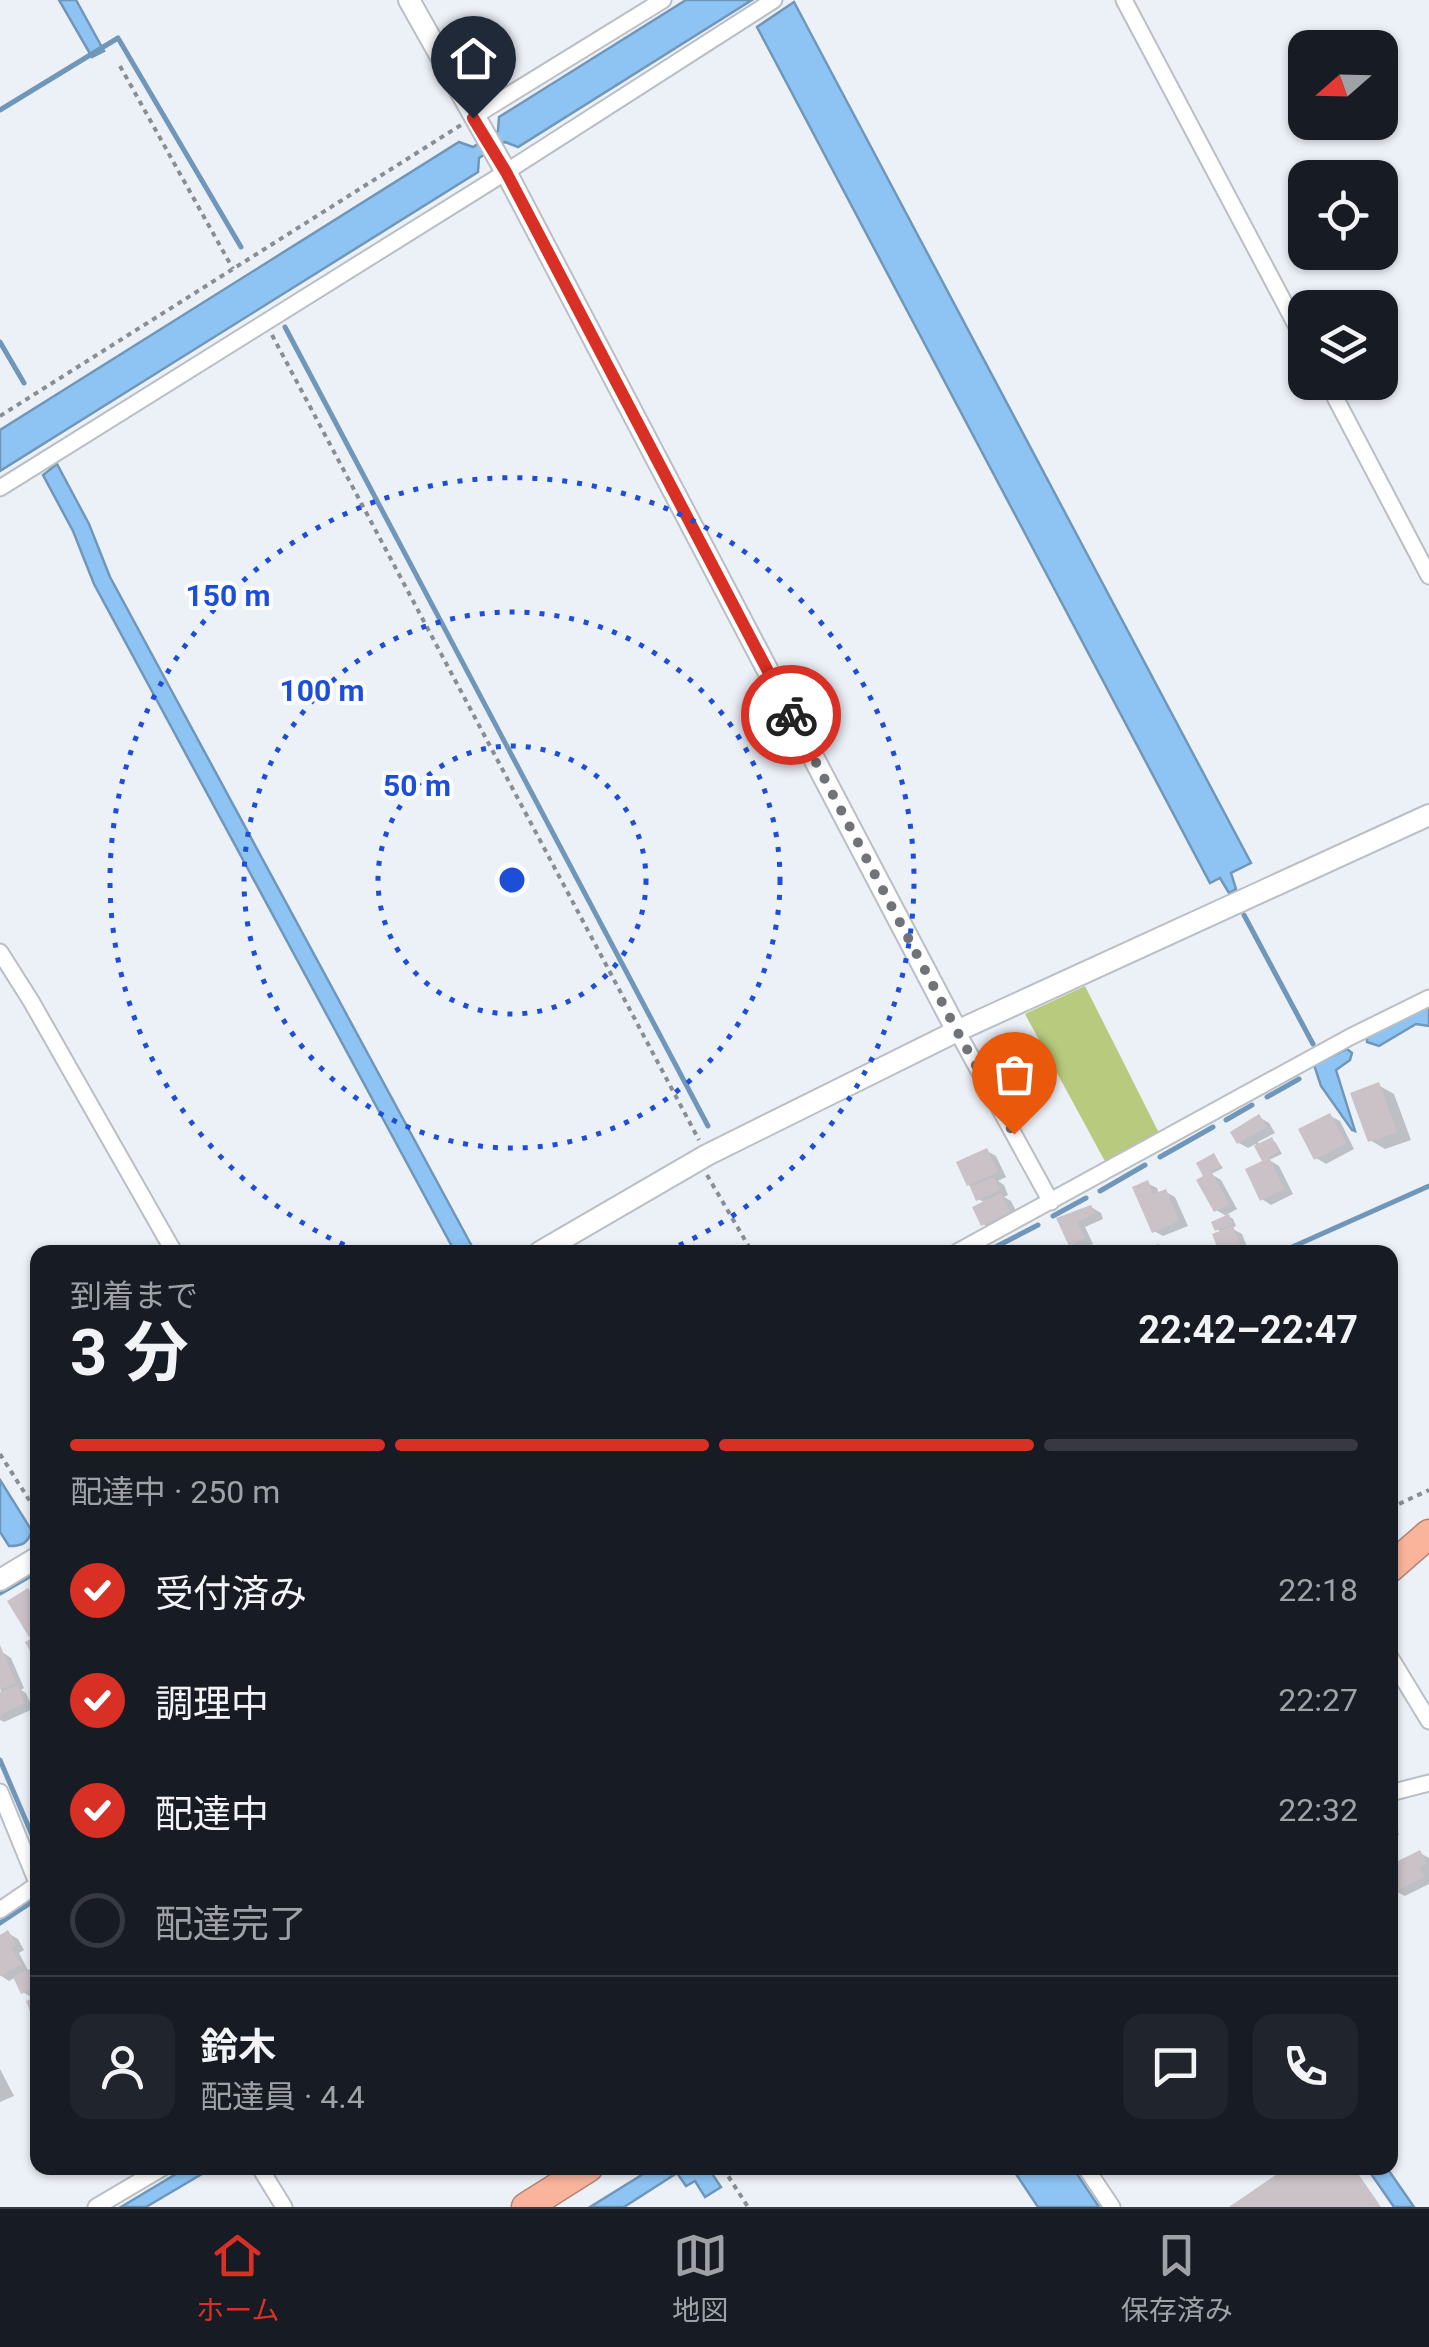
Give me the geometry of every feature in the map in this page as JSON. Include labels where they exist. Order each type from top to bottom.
[{"type":"highway","points":[[1398,1561],[1429,1534]]},
{"type":"highway","points":[[526,2207],[577,2175]]},
{"type":"street","points":[[409,0],[506,172],[957,1031],[1052,1202]]},
{"type":"street","points":[[473,118],[664,0]]},
{"type":"street","points":[[0,488],[774,0]]},
{"type":"street","points":[[1124,0],[1288,310]]},
{"type":"street","points":[[1336,400],[1429,576]]},
{"type":"street","points":[[552,1245],[708,1155],[957,1031],[1429,815]]},
{"type":"street","points":[[0,952],[170,1245]]},
{"type":"street","points":[[969,1245],[1429,998]]},
{"type":"street","points":[[0,1580],[30,1562]]},
{"type":"street","points":[[1398,1670],[1429,1721]]},
{"type":"street","points":[[1398,1791],[1429,1783]]},
{"type":"street","points":[[0,1792],[30,1867]]},
{"type":"street","points":[[0,1910],[30,1890]]},
{"type":"street","points":[[96,2207],[150,2175]]},
{"type":"street","points":[[264,2175],[284,2207]]},
{"type":"street","points":[[1091,2175],[1112,2207]]},
{"type":"path","points":[[120,66],[233,269]]},
{"type":"path","points":[[0,416],[473,118]]},
{"type":"path","points":[[265,322],[708,1155],[703,1169],[748,1245]]},
{"type":"path","points":[[0,1454],[30,1501]]},
{"type":"path","points":[[1398,1504],[1429,1490]]},
{"type":"path","points":[[727,2175],[748,2207]]},
{"type":"green space","points":[[1085,986],[1160,1135],[1107,1165],[1025,1014]]},
{"type":"water","points":[[59,0],[76,0],[104,51],[92,57]]},
{"type":"water","points":[[686,0],[752,0],[518,147],[505,142],[479,158],[478,172],[0,471],[0,430],[459,142],[473,147],[498,131],[499,117]]},
{"type":"water","points":[[794,2],[1251,863],[1231,873],[1236,889],[1229,893],[1220,878],[1210,883],[757,27]]},
{"type":"water","points":[[57,464],[89,524],[110,577],[471,1245],[451,1245],[94,584],[73,531],[43,475]]},
{"type":"water","points":[[1429,1003],[1429,1026],[1416,1024],[1379,1046],[1367,1042],[1367,1036]]},
{"type":"water","points":[[1347,1049],[1352,1053],[1350,1060],[1336,1070],[1355,1131],[1321,1086],[1314,1065]]},
{"type":"water","points":[[0,1480],[30,1528],[30,1534],[21,1545],[9,1546],[0,1532]]},
{"type":"water","points":[[174,2175],[200,2175],[146,2207],[121,2207]]},
{"type":"water","points":[[642,2175],[674,2175],[624,2207],[590,2207]]},
{"type":"water","points":[[678,2175],[713,2175],[721,2187],[705,2197],[695,2181],[686,2186]]},
{"type":"water","points":[[1017,2175],[1078,2175],[1099,2207],[1038,2207]]},
{"type":"water","points":[[1372,2175],[1392,2175],[1414,2207],[1394,2207]]},
{"type":"building","points":[[1379,1082],[1397,1132],[1368,1142],[1350,1093]]},
{"type":"building","points":[[1330,1113],[1346,1143],[1314,1160],[1298,1129]]},
{"type":"building","points":[[1259,1114],[1267,1127],[1237,1144],[1230,1132]]},
{"type":"building","points":[[1272,1137],[1279,1151],[1269,1157],[1284,1189],[1260,1201],[1245,1169],[1262,1161],[1254,1146]]},
{"type":"building","points":[[987,1148],[998,1172],[967,1186],[956,1162]]},
{"type":"building","points":[[1214,1153],[1221,1166],[1211,1171],[1229,1204],[1214,1212],[1196,1180],[1203,1176],[1196,1163]]},
{"type":"building","points":[[994,1177],[1000,1190],[976,1201],[970,1187]]},
{"type":"building","points":[[1148,1180],[1153,1194],[1166,1189],[1179,1221],[1152,1233],[1132,1187]]},
{"type":"building","points":[[1001,1193],[1010,1212],[981,1226],[972,1207]]},
{"type":"building","points":[[1091,1205],[1095,1213],[1077,1222],[1085,1238],[1071,1245],[1056,1218]]},
{"type":"building","points":[[1229,1214],[1233,1224],[1215,1231],[1211,1222]]},
{"type":"building","points":[[1233,1226],[1240,1245],[1216,1245],[1212,1234]]},
{"type":"building","points":[[28,1588],[30,1591],[29,1637],[7,1601]]},
{"type":"building","points":[[0,1645],[16,1683],[0,1690]]},
{"type":"building","points":[[17,1685],[25,1703],[0,1715],[0,1692]]},
{"type":"building","points":[[1420,1850],[1427,1864],[1420,1868],[1424,1877],[1398,1890],[1398,1861]]},
{"type":"building","points":[[8,1930],[16,1945],[11,1947],[21,1965],[0,1976],[0,1935]]},
{"type":"building","points":[[30,1969],[30,1990],[21,1994],[13,1977]]},
{"type":"building","points":[[1276,2175],[1359,2175],[1380,2207],[1229,2207]]},
{"type":"waterway","points":[[0,110],[118,38],[241,247]]},
{"type":"waterway","points":[[285,327],[708,1126]]},
{"type":"waterway","points":[[0,342],[24,383]]},
{"type":"waterway","points":[[1244,915],[1313,1044]]},
{"type":"waterway","points":[[1267,1097],[1299,1079]]},
{"type":"waterway","points":[[1226,1120],[1252,1105]]},
{"type":"waterway","points":[[1160,1157],[1213,1127]]},
{"type":"waterway","points":[[1100,1191],[1145,1165]]},
{"type":"waterway","points":[[1297,1245],[1429,1186]]},
{"type":"waterway","points":[[1053,1216],[1086,1198]]},
{"type":"waterway","points":[[999,1245],[1038,1225]]},
{"type":"waterway","points":[[0,1593],[30,1576]]},
{"type":"waterway","points":[[0,1760],[30,1830]]},
{"type":"waterway","points":[[0,1923],[30,1903]]},
{"type":"way so far","points":[[791,715],[1014,1134]]},
{"type":"route","points":[[473,118],[506,172],[791,715]]}]
